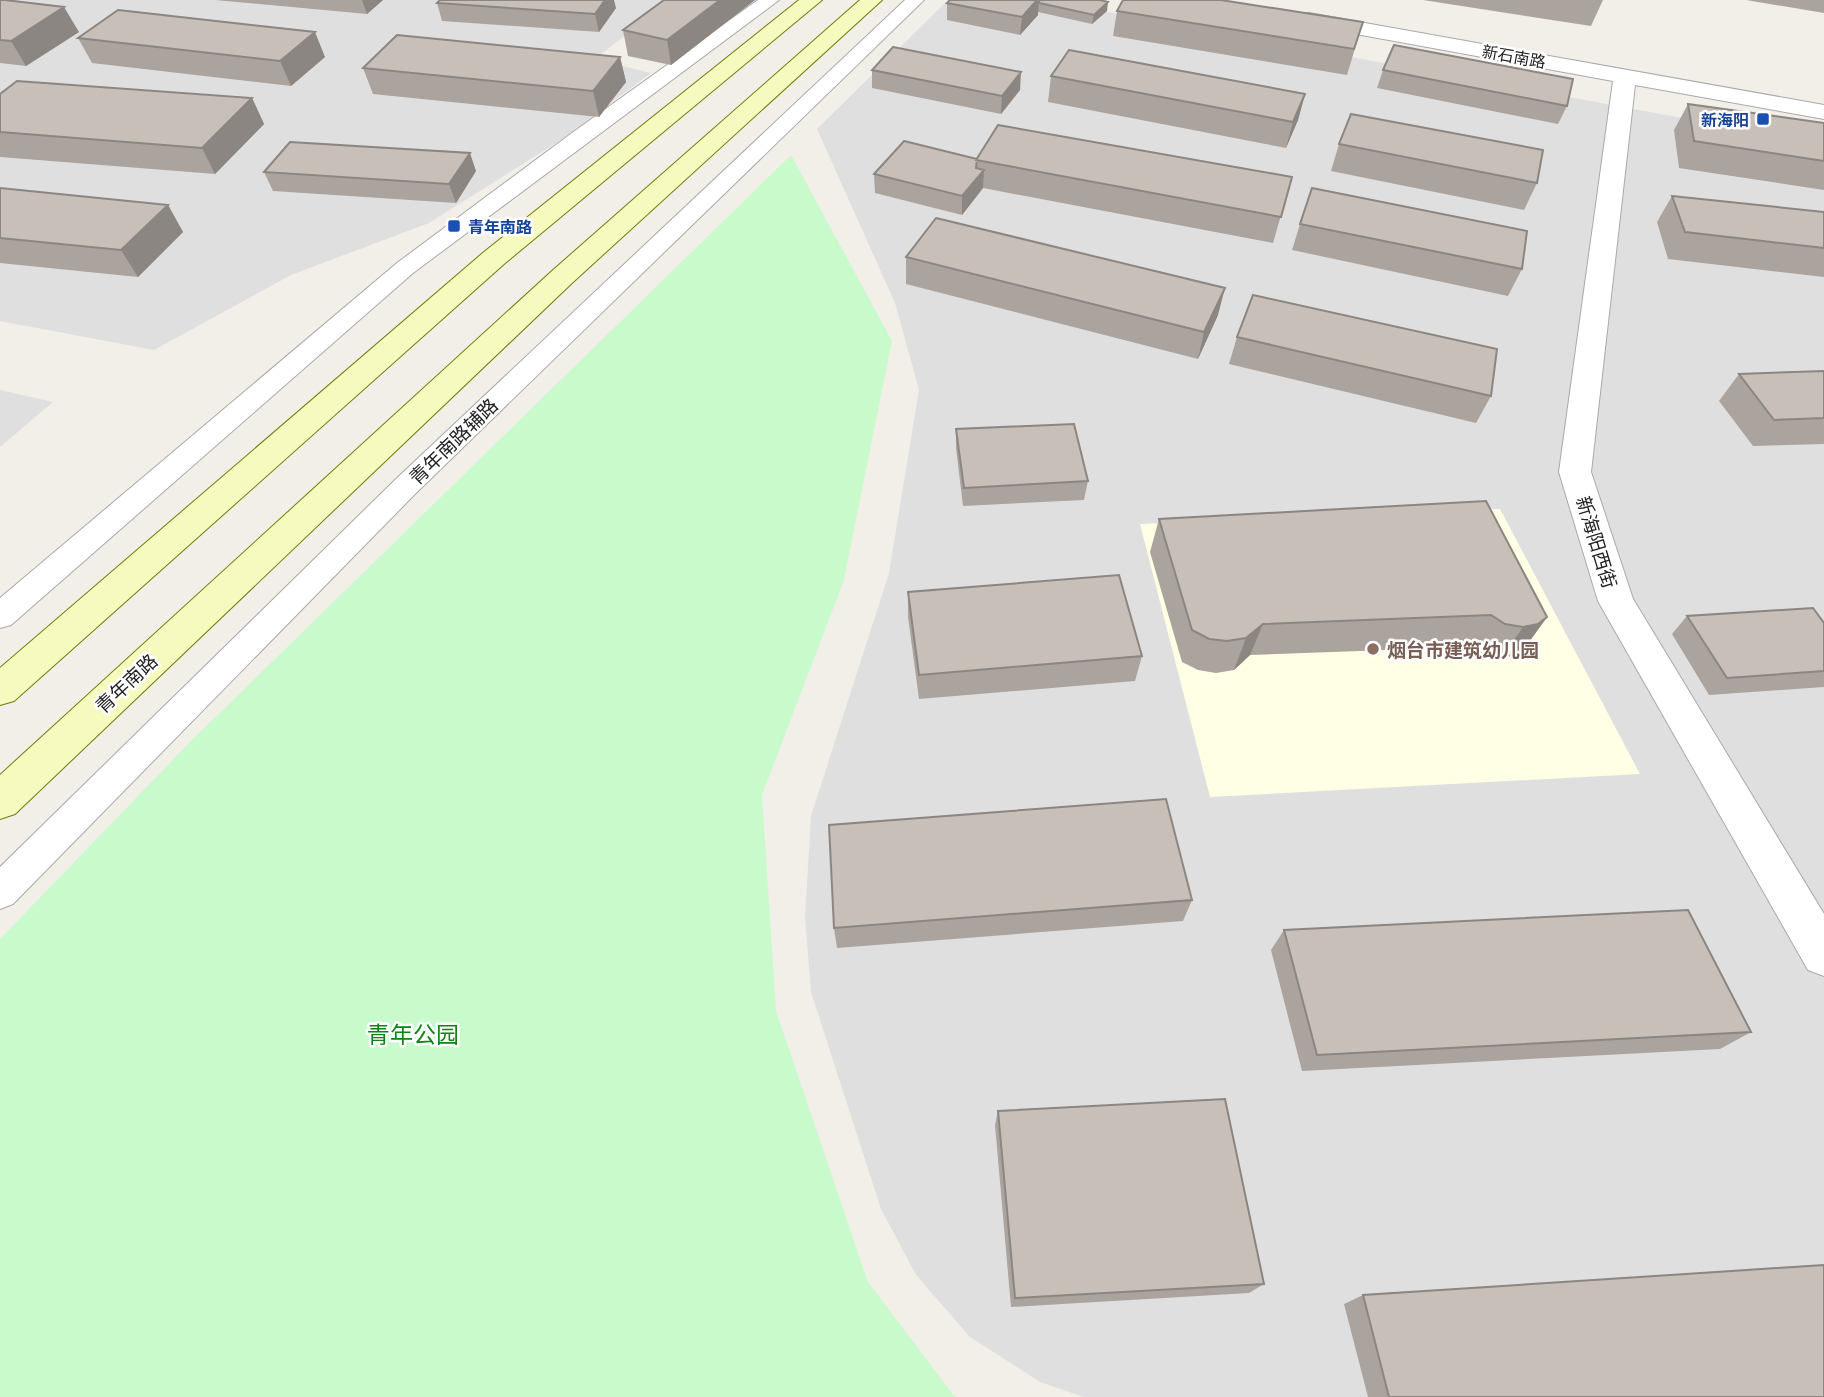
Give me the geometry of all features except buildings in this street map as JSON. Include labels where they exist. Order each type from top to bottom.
[{"type":"main road","name":"青年南路","points":[[0,801],[562,277],[872,0]]},
{"type":"main road","points":[[0,690],[494,258],[811,1]]},
{"type":"street","name":"新石南路","points":[[1285,15],[1824,112]]},
{"type":"street","name":"新海阳西街","points":[[1625,76],[1575,472],[1616,601],[1824,955]]},
{"type":"lane","points":[[0,616],[405,268],[579,137],[770,0]]},
{"type":"lane","name":"青年南路辅路","points":[[0,892],[406,486],[915,0]]},
{"type":"shaded area","points":[[0,0],[670,0],[595,59],[651,73],[564,138],[429,223],[291,275],[154,350],[0,321]]},
{"type":"shaded area","points":[[948,0],[1042,0],[1824,144],[1824,1397],[1084,1397],[1040,1382],[970,1337],[916,1275],[881,1209],[811,992],[805,917],[811,816],[889,573],[919,390],[895,303],[817,129]]},
{"type":"shaded area","points":[[0,390],[53,402],[0,447]]},
{"type":"shaded area","name":"烟台市建筑幼儿园","points":[[1500,509],[1640,774],[1210,797],[1140,524]]},
{"type":"green space","name":"青年公园","points":[[791,155],[892,341],[844,580],[762,795],[776,1011],[868,1282],[955,1397],[0,1397],[0,939],[191,741]]},
{"type":"place","name":"新海阳","points":[[1763,119]]},
{"type":"place","name":"青年南路","points":[[454,226]]},
{"type":"place","name":"烟台市建筑幼儿园","points":[[1373,649]]}]
